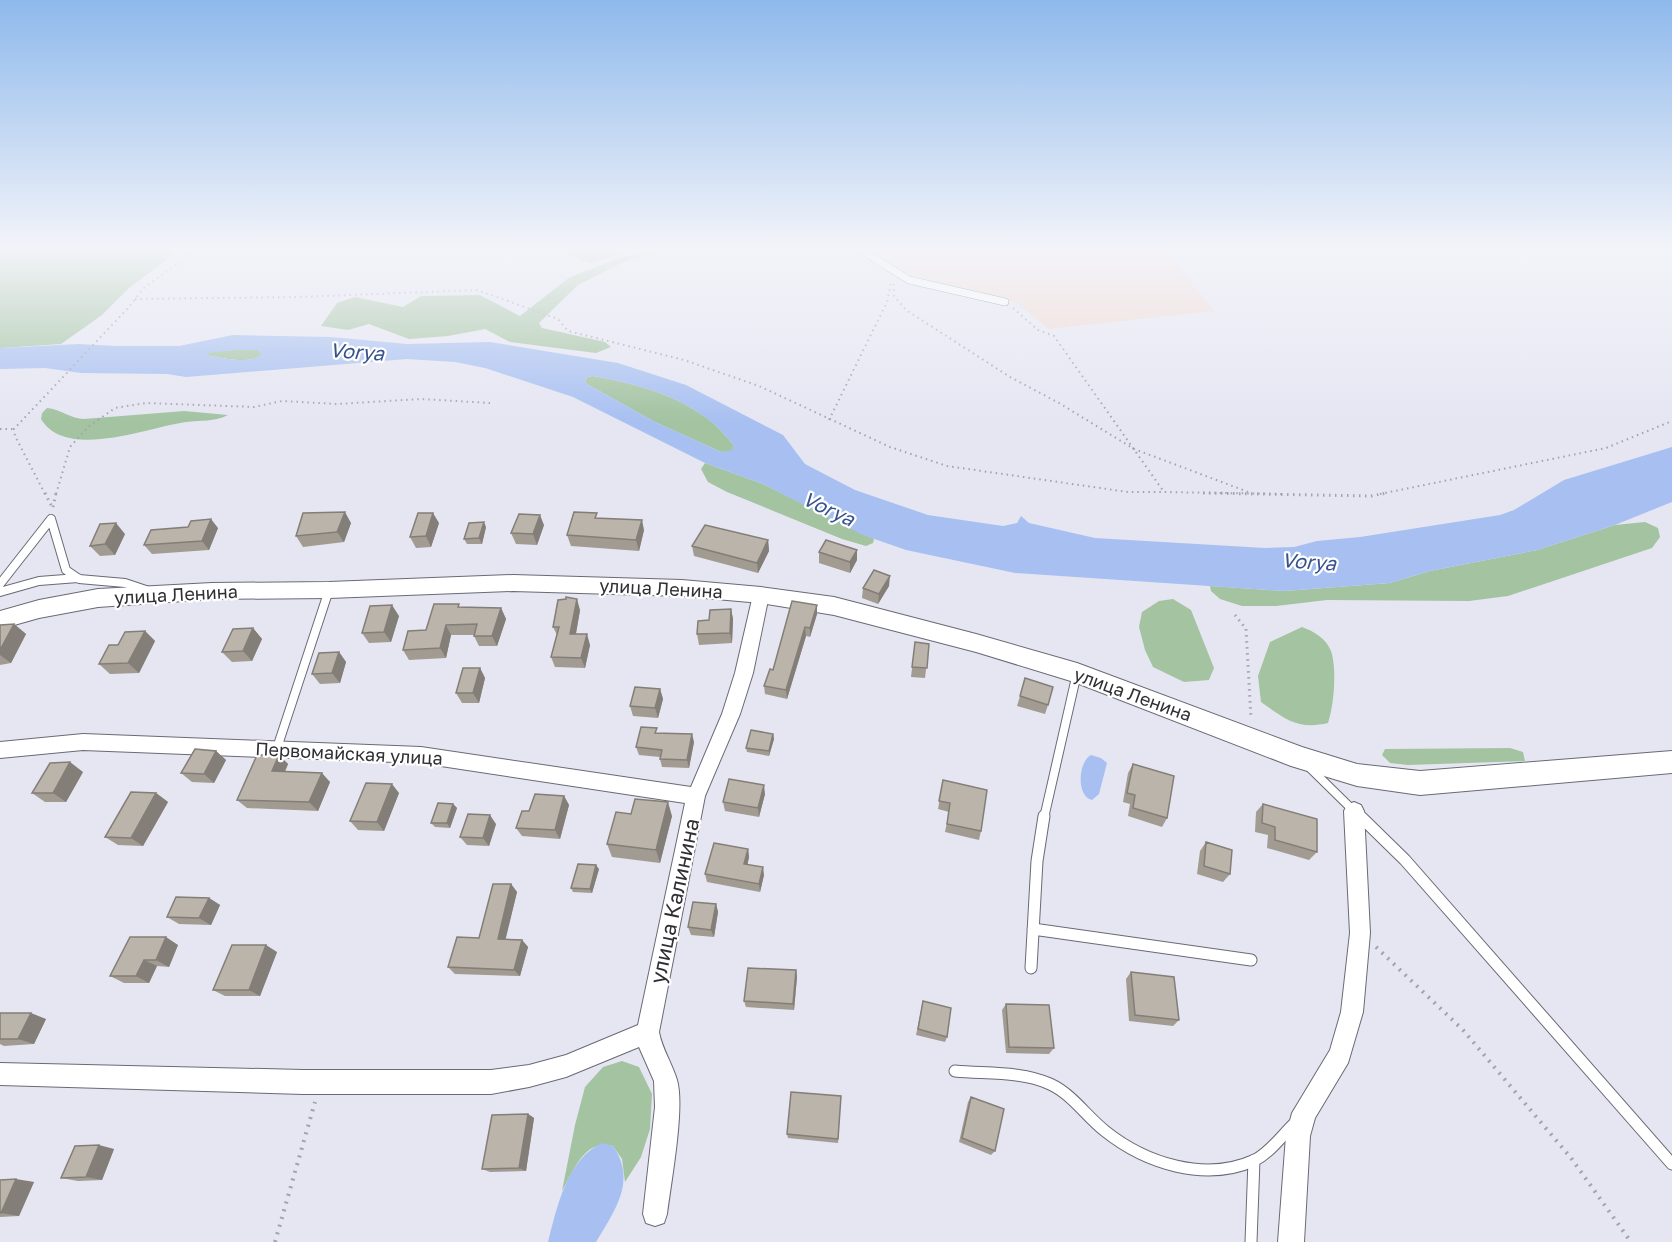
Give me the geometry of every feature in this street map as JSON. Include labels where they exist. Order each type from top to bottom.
[{"type":"street","name":"улица Ленина","points":[[0,620],[72,602],[153,593],[329,590],[502,583],[682,588],[761,595],[834,606],[911,625],[1077,673],[1253,738],[1300,758],[1357,775],[1420,783],[1672,762]]},
{"type":"street","name":"улица Калинина","points":[[655,1215],[667,1107],[666,1081],[650,1045],[648,1032],[696,796],[731,714],[744,673],[761,595]]},
{"type":"street","name":"Первомайская улица","points":[[0,750],[83,742],[277,747],[422,755],[696,796]]},
{"type":"street","points":[[1291,1242],[1298,1136],[1304,1113],[1340,1055],[1352,1012],[1360,933],[1354,812]]},
{"type":"street","points":[[0,1074],[321,1082],[491,1082],[529,1077],[566,1066],[648,1032]]},
{"type":"lane","points":[[0,584],[51,519],[66,570],[79,579]]},
{"type":"lane","points":[[0,592],[33,581],[58,577],[125,583],[153,593]]},
{"type":"lane","points":[[277,747],[329,590]]},
{"type":"lane","points":[[1030,968],[1041,830],[1077,673]]},
{"type":"lane","points":[[1300,758],[1405,861],[1672,1164]]},
{"type":"lane","points":[[1033,929],[1251,960]]},
{"type":"lane","points":[[955,1071],[1037,1079],[1051,1085],[1106,1133],[1141,1153],[1189,1169],[1227,1170],[1254,1160],[1304,1113]]},
{"type":"lane","points":[[1251,1242],[1254,1160]]},
{"type":"path","points":[[130,305],[14,429],[15,436],[53,509],[70,447],[88,427],[115,408],[146,403],[255,407],[282,401],[337,404],[421,399],[490,403]]},
{"type":"path","points":[[519,305],[558,319],[568,331],[684,360],[759,386],[890,447],[947,466],[1128,492],[1371,496],[1606,448],[1672,421]]},
{"type":"path","points":[[829,420],[886,305]]},
{"type":"path","points":[[902,305],[906,310],[1010,377],[1059,403],[1134,449],[1255,494]]},
{"type":"path","points":[[1008,305],[1038,330],[1054,336],[1164,492]]},
{"type":"path","points":[[0,429],[14,429]]},
{"type":"path","points":[[1235,615],[1246,629],[1253,738]]},
{"type":"path","points":[[1360,933],[1463,1030],[1571,1158],[1631,1242]]},
{"type":"path","points":[[276,1242],[321,1082]]},
{"type":"shaded area","points":[[1019,305],[1209,305],[1214,311],[1049,329]]},
{"type":"green space","points":[[0,305],[112,305],[102,315],[61,344],[0,348]]},
{"type":"green space","points":[[336,305],[403,307],[406,305],[499,305],[520,316],[534,305],[558,305],[539,323],[542,328],[605,342],[611,347],[596,353],[510,342],[485,329],[448,336],[409,339],[369,324],[348,330],[321,326]]},
{"type":"green space","points":[[258,350],[263,354],[251,359],[237,360],[209,356],[206,352]]},
{"type":"green space","points":[[593,376],[652,390],[689,406],[721,430],[734,446],[733,451],[721,452],[655,422],[585,383],[587,377]]},
{"type":"green space","points":[[47,408],[84,419],[184,411],[228,415],[218,419],[186,422],[109,438],[88,440],[69,438],[53,431],[41,419],[42,413]]},
{"type":"green space","points":[[705,463],[763,484],[874,539],[873,543],[866,546],[842,539],[727,492],[708,482],[701,469]]},
{"type":"green space","points":[[1645,522],[1658,528],[1660,537],[1652,548],[1508,596],[1469,601],[1327,600],[1276,606],[1242,606],[1220,599],[1211,591],[1210,586],[1285,591],[1390,583],[1430,571],[1537,550],[1615,525]]},
{"type":"green space","points":[[1173,599],[1191,610],[1214,668],[1209,680],[1184,682],[1153,667],[1145,650],[1139,627],[1142,612],[1159,601]]},
{"type":"green space","points":[[1302,627],[1323,639],[1329,646],[1333,658],[1334,687],[1328,723],[1308,725],[1292,722],[1261,702],[1258,676],[1270,642]]},
{"type":"green space","points":[[1510,748],[1523,752],[1525,761],[1408,765],[1390,763],[1382,755],[1385,749]]},
{"type":"green space","points":[[622,1061],[639,1067],[652,1094],[650,1129],[641,1157],[625,1182],[622,1159],[613,1146],[595,1147],[588,1151],[576,1165],[562,1191],[585,1087],[603,1067]]},
{"type":"water","name":"Vorya","points":[[233,335],[331,337],[407,344],[490,342],[618,363],[686,385],[783,435],[805,464],[855,490],[928,515],[1003,526],[1017,523],[1021,516],[1029,523],[1095,538],[1265,548],[1294,547],[1317,541],[1360,537],[1500,515],[1514,510],[1564,480],[1672,447],[1672,502],[1615,525],[1537,550],[1430,571],[1390,583],[1285,591],[1015,573],[906,550],[863,535],[763,484],[705,463],[573,397],[485,368],[455,362],[407,359],[186,377],[167,374],[81,373],[45,368],[0,369],[0,348],[79,344],[179,346]],"holes":[[[257,350],[262,354],[251,359],[237,360],[209,356],[207,353]],[[593,376],[652,390],[689,406],[721,430],[734,446],[733,450],[721,452],[655,422],[585,383],[587,377]]]},
{"type":"water","points":[[1091,755],[1107,763],[1099,794],[1092,800],[1083,792],[1081,786],[1083,764]]},
{"type":"water","points":[[602,1143],[613,1146],[623,1171],[621,1195],[610,1218],[596,1242],[548,1242],[555,1214],[572,1172],[590,1150]]},
{"type":"building","points":[[345,512],[337,532],[296,536],[303,513]]},
{"type":"building","points":[[574,512],[597,513],[595,518],[642,520],[636,540],[567,535]]},
{"type":"building","points":[[418,513],[433,513],[426,536],[410,537]]},
{"type":"building","points":[[519,514],[540,515],[533,534],[511,533]]},
{"type":"building","points":[[211,519],[202,541],[144,545],[151,530],[188,527],[191,521]]},
{"type":"building","points":[[484,522],[479,538],[464,539],[469,523]]},
{"type":"building","points":[[116,523],[105,544],[90,546],[100,524]]},
{"type":"building","points":[[705,525],[768,540],[757,563],[692,546]]},
{"type":"building","points":[[826,540],[857,550],[850,562],[819,552]]},
{"type":"building","points":[[874,570],[890,576],[879,594],[863,588]]},
{"type":"building","points":[[566,597],[577,599],[570,634],[587,634],[581,658],[551,657],[559,627],[553,627],[558,600],[566,599]]},
{"type":"building","points":[[792,601],[817,605],[810,628],[805,627],[786,690],[764,686],[770,669],[773,670]]},
{"type":"building","points":[[434,604],[501,608],[492,636],[474,636],[477,624],[446,625],[440,648],[403,650],[408,631],[426,630]]},
{"type":"building","points":[[392,605],[384,632],[362,633],[370,606]]},
{"type":"building","points":[[731,609],[730,633],[697,634],[698,621],[709,620],[710,610]]},
{"type":"building","points":[[14,624],[0,650],[0,625]]},
{"type":"building","points":[[253,628],[243,651],[222,652],[233,629]]},
{"type":"building","points":[[145,631],[128,663],[99,664],[109,645],[118,645],[125,632]]},
{"type":"building","points":[[915,642],[929,644],[927,668],[912,667]]},
{"type":"building","points":[[339,652],[332,673],[312,674],[319,653]]},
{"type":"building","points":[[463,668],[480,668],[473,693],[456,693]]},
{"type":"building","points":[[1025,678],[1053,687],[1048,705],[1020,696]]},
{"type":"building","points":[[635,687],[660,689],[655,708],[630,706]]},
{"type":"building","points":[[641,727],[657,728],[655,733],[692,734],[687,760],[660,759],[662,750],[636,747]]},
{"type":"building","points":[[751,730],[773,734],[769,751],[746,748]]},
{"type":"building","points":[[195,749],[216,751],[204,774],[181,773]]},
{"type":"building","points":[[257,755],[279,755],[272,771],[322,773],[309,802],[237,800]]},
{"type":"building","points":[[70,762],[53,793],[32,793],[50,763]]},
{"type":"building","points":[[1133,764],[1174,776],[1167,818],[1133,808],[1135,795],[1127,793]]},
{"type":"building","points":[[729,779],[764,785],[758,808],[723,802]]},
{"type":"building","points":[[943,780],[987,790],[981,831],[947,824],[950,803],[939,801]]},
{"type":"building","points":[[366,783],[392,784],[377,822],[350,821]]},
{"type":"building","points":[[131,792],[156,793],[131,838],[105,837]]},
{"type":"building","points":[[535,794],[564,796],[555,830],[516,828],[522,811],[529,811]]},
{"type":"building","points":[[635,799],[668,802],[656,850],[607,844],[616,812],[631,814]]},
{"type":"building","points":[[438,803],[453,804],[447,823],[431,823]]},
{"type":"building","points":[[1263,804],[1317,819],[1317,852],[1275,840],[1275,827],[1262,823]]},
{"type":"building","points":[[468,814],[490,815],[483,838],[460,837]]},
{"type":"building","points":[[1206,842],[1232,850],[1230,874],[1204,866]]},
{"type":"building","points":[[714,843],[748,849],[744,864],[763,867],[759,884],[705,874]]},
{"type":"building","points":[[578,864],[596,865],[590,889],[571,888]]},
{"type":"building","points":[[493,884],[511,884],[498,939],[522,940],[514,970],[448,967],[457,937],[479,938]]},
{"type":"building","points":[[176,897],[209,898],[199,918],[167,917]]},
{"type":"building","points":[[693,902],[716,904],[711,930],[688,927]]},
{"type":"building","points":[[130,937],[166,937],[156,960],[144,960],[136,976],[110,976]]},
{"type":"building","points":[[232,945],[266,945],[249,990],[213,990]]},
{"type":"building","points":[[748,968],[796,970],[793,1004],[744,1001]]},
{"type":"building","points":[[1131,972],[1174,977],[1179,1020],[1135,1015]]},
{"type":"building","points":[[923,1001],[951,1008],[947,1037],[918,1029]]},
{"type":"building","points":[[1006,1004],[1049,1005],[1054,1048],[1009,1047]]},
{"type":"building","points":[[0,1013],[31,1013],[18,1039],[0,1039]]},
{"type":"building","points":[[791,1092],[841,1096],[838,1139],[787,1134]]},
{"type":"building","points":[[971,1097],[1004,1109],[995,1151],[962,1138]]},
{"type":"building","points":[[528,1114],[519,1168],[482,1169],[492,1115]]},
{"type":"building","points":[[99,1145],[86,1177],[61,1178],[75,1146]]},
{"type":"building","points":[[16,1179],[1,1213],[0,1213],[0,1180]]}]
